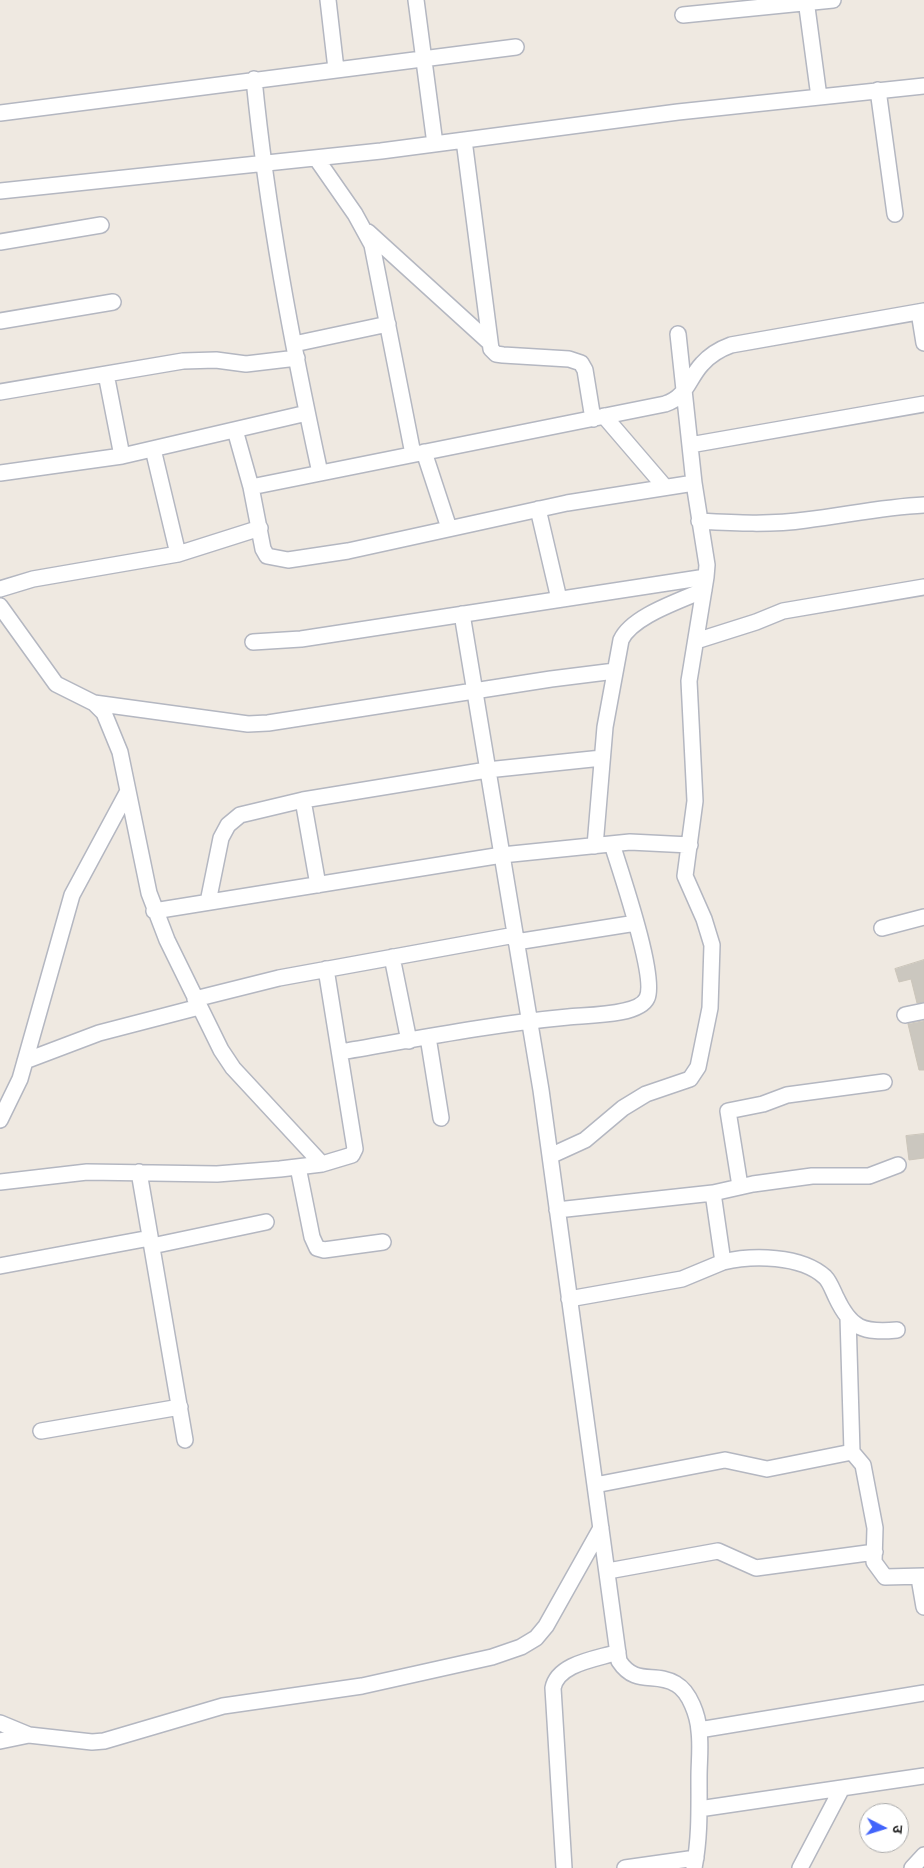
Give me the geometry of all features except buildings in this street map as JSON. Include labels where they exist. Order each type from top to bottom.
[{"type":"street","points":[[328,0],[336,69]]},
{"type":"street","points":[[416,0],[435,144]]},
{"type":"street","points":[[683,15],[806,1],[833,0]]},
{"type":"street","points":[[806,1],[819,97]]},
{"type":"street","points":[[0,112],[516,46]]},
{"type":"street","points":[[254,79],[262,164],[307,413],[320,473]]},
{"type":"street","points":[[0,191],[316,158],[678,112],[924,86]]},
{"type":"street","points":[[878,90],[895,214]]},
{"type":"street","points":[[464,140],[489,342]]},
{"type":"street","points":[[316,158],[364,228],[372,245],[388,324],[419,453],[449,528]]},
{"type":"street","points":[[0,242],[102,225]]},
{"type":"street","points":[[364,228],[489,342],[496,354],[569,359],[581,363],[585,370],[599,418],[665,487]]},
{"type":"street","points":[[0,320],[113,302]]},
{"type":"street","points":[[251,487],[666,404],[685,392],[700,366],[708,357],[731,345],[921,311],[924,343]]},
{"type":"street","points":[[0,392],[183,362],[216,360],[246,364],[388,324]]},
{"type":"street","points":[[550,1156],[585,1140],[623,1108],[646,1094],[690,1079],[698,1067],[710,1008],[712,945],[704,919],[685,876],[695,801],[689,681],[707,565],[694,483],[678,334]]},
{"type":"street","points":[[106,374],[122,456]]},
{"type":"street","points":[[690,445],[924,404]]},
{"type":"street","points":[[0,473],[122,456],[307,413]]},
{"type":"street","points":[[235,430],[251,487],[263,549],[267,556],[288,560],[348,551],[538,509],[694,483]]},
{"type":"street","points":[[153,449],[178,554]]},
{"type":"street","points":[[699,521],[762,523],[805,520],[877,508],[924,505]]},
{"type":"street","points":[[538,509],[559,599]]},
{"type":"street","points":[[0,589],[34,579],[178,554],[260,528]]},
{"type":"street","points":[[253,642],[301,638],[559,599],[705,584]]},
{"type":"street","points":[[595,846],[602,758],[615,671],[625,632],[647,616],[705,584]]},
{"type":"street","points":[[696,641],[756,622],[783,611],[924,588]]},
{"type":"street","points":[[0,606],[56,684],[94,703],[104,713],[114,735],[154,911],[197,1003],[221,1050],[233,1068],[322,1164]]},
{"type":"street","points":[[462,614],[530,1020],[618,1652],[622,1666],[634,1676],[665,1680],[682,1688],[692,1706],[699,1730],[699,1809],[695,1863],[625,1868]]},
{"type":"street","points":[[94,703],[248,724],[277,722],[615,671]]},
{"type":"street","points":[[208,902],[221,838],[228,825],[240,815],[303,800],[487,770],[602,758]]},
{"type":"street","points":[[0,1120],[15,1092],[25,1061],[72,895],[128,791]]},
{"type":"street","points":[[303,800],[318,885]]},
{"type":"street","points":[[154,911],[502,855],[630,842],[690,845]]},
{"type":"street","points":[[340,1052],[530,1020],[613,1013],[632,1009],[642,1004],[647,999],[648,983],[636,923],[612,844]]},
{"type":"street","points":[[882,928],[924,917]]},
{"type":"street","points":[[25,1061],[100,1033],[279,978],[392,957],[516,938],[636,923]]},
{"type":"street","points":[[392,957],[409,1041]]},
{"type":"street","points":[[0,1182],[87,1172],[217,1174],[322,1164],[344,1159],[352,1155],[355,1149],[326,970]]},
{"type":"street","points":[[905,1015],[924,1011]]},
{"type":"street","points":[[428,1038],[442,1118]]},
{"type":"street","points":[[740,1186],[728,1111],[763,1104],[787,1096],[884,1082]]},
{"type":"street","points":[[557,1210],[713,1193],[740,1186],[812,1176],[869,1176],[898,1165]]},
{"type":"street","points":[[298,1167],[312,1237],[317,1248],[324,1250],[383,1242]]},
{"type":"street","points":[[139,1172],[186,1440]]},
{"type":"street","points":[[713,1193],[723,1262]]},
{"type":"street","points":[[0,1266],[266,1222]]},
{"type":"street","points":[[569,1299],[682,1279],[723,1262],[743,1257],[761,1256],[815,1269],[827,1279],[842,1310],[856,1325],[873,1332],[897,1330]]},
{"type":"street","points":[[848,1317],[852,1452],[863,1465],[875,1528],[874,1562],[885,1577],[921,1577],[924,1607]]},
{"type":"street","points":[[41,1431],[180,1408]]},
{"type":"street","points":[[594,1485],[725,1460],[767,1468],[852,1452]]},
{"type":"street","points":[[0,1741],[28,1736],[92,1742],[104,1740],[223,1706],[362,1686],[509,1652],[536,1638],[546,1626],[601,1528]]},
{"type":"street","points":[[608,1571],[718,1551],[756,1568],[874,1552]]},
{"type":"street","points":[[564,1868],[554,1680],[561,1672],[571,1667],[618,1652]]},
{"type":"street","points":[[699,1730],[924,1693]]},
{"type":"street","points":[[0,1724],[28,1736]]},
{"type":"street","points":[[699,1809],[924,1776]]},
{"type":"street","points":[[800,1868],[842,1788]]},
{"type":"street","points":[[912,1868],[924,1855]]}]
